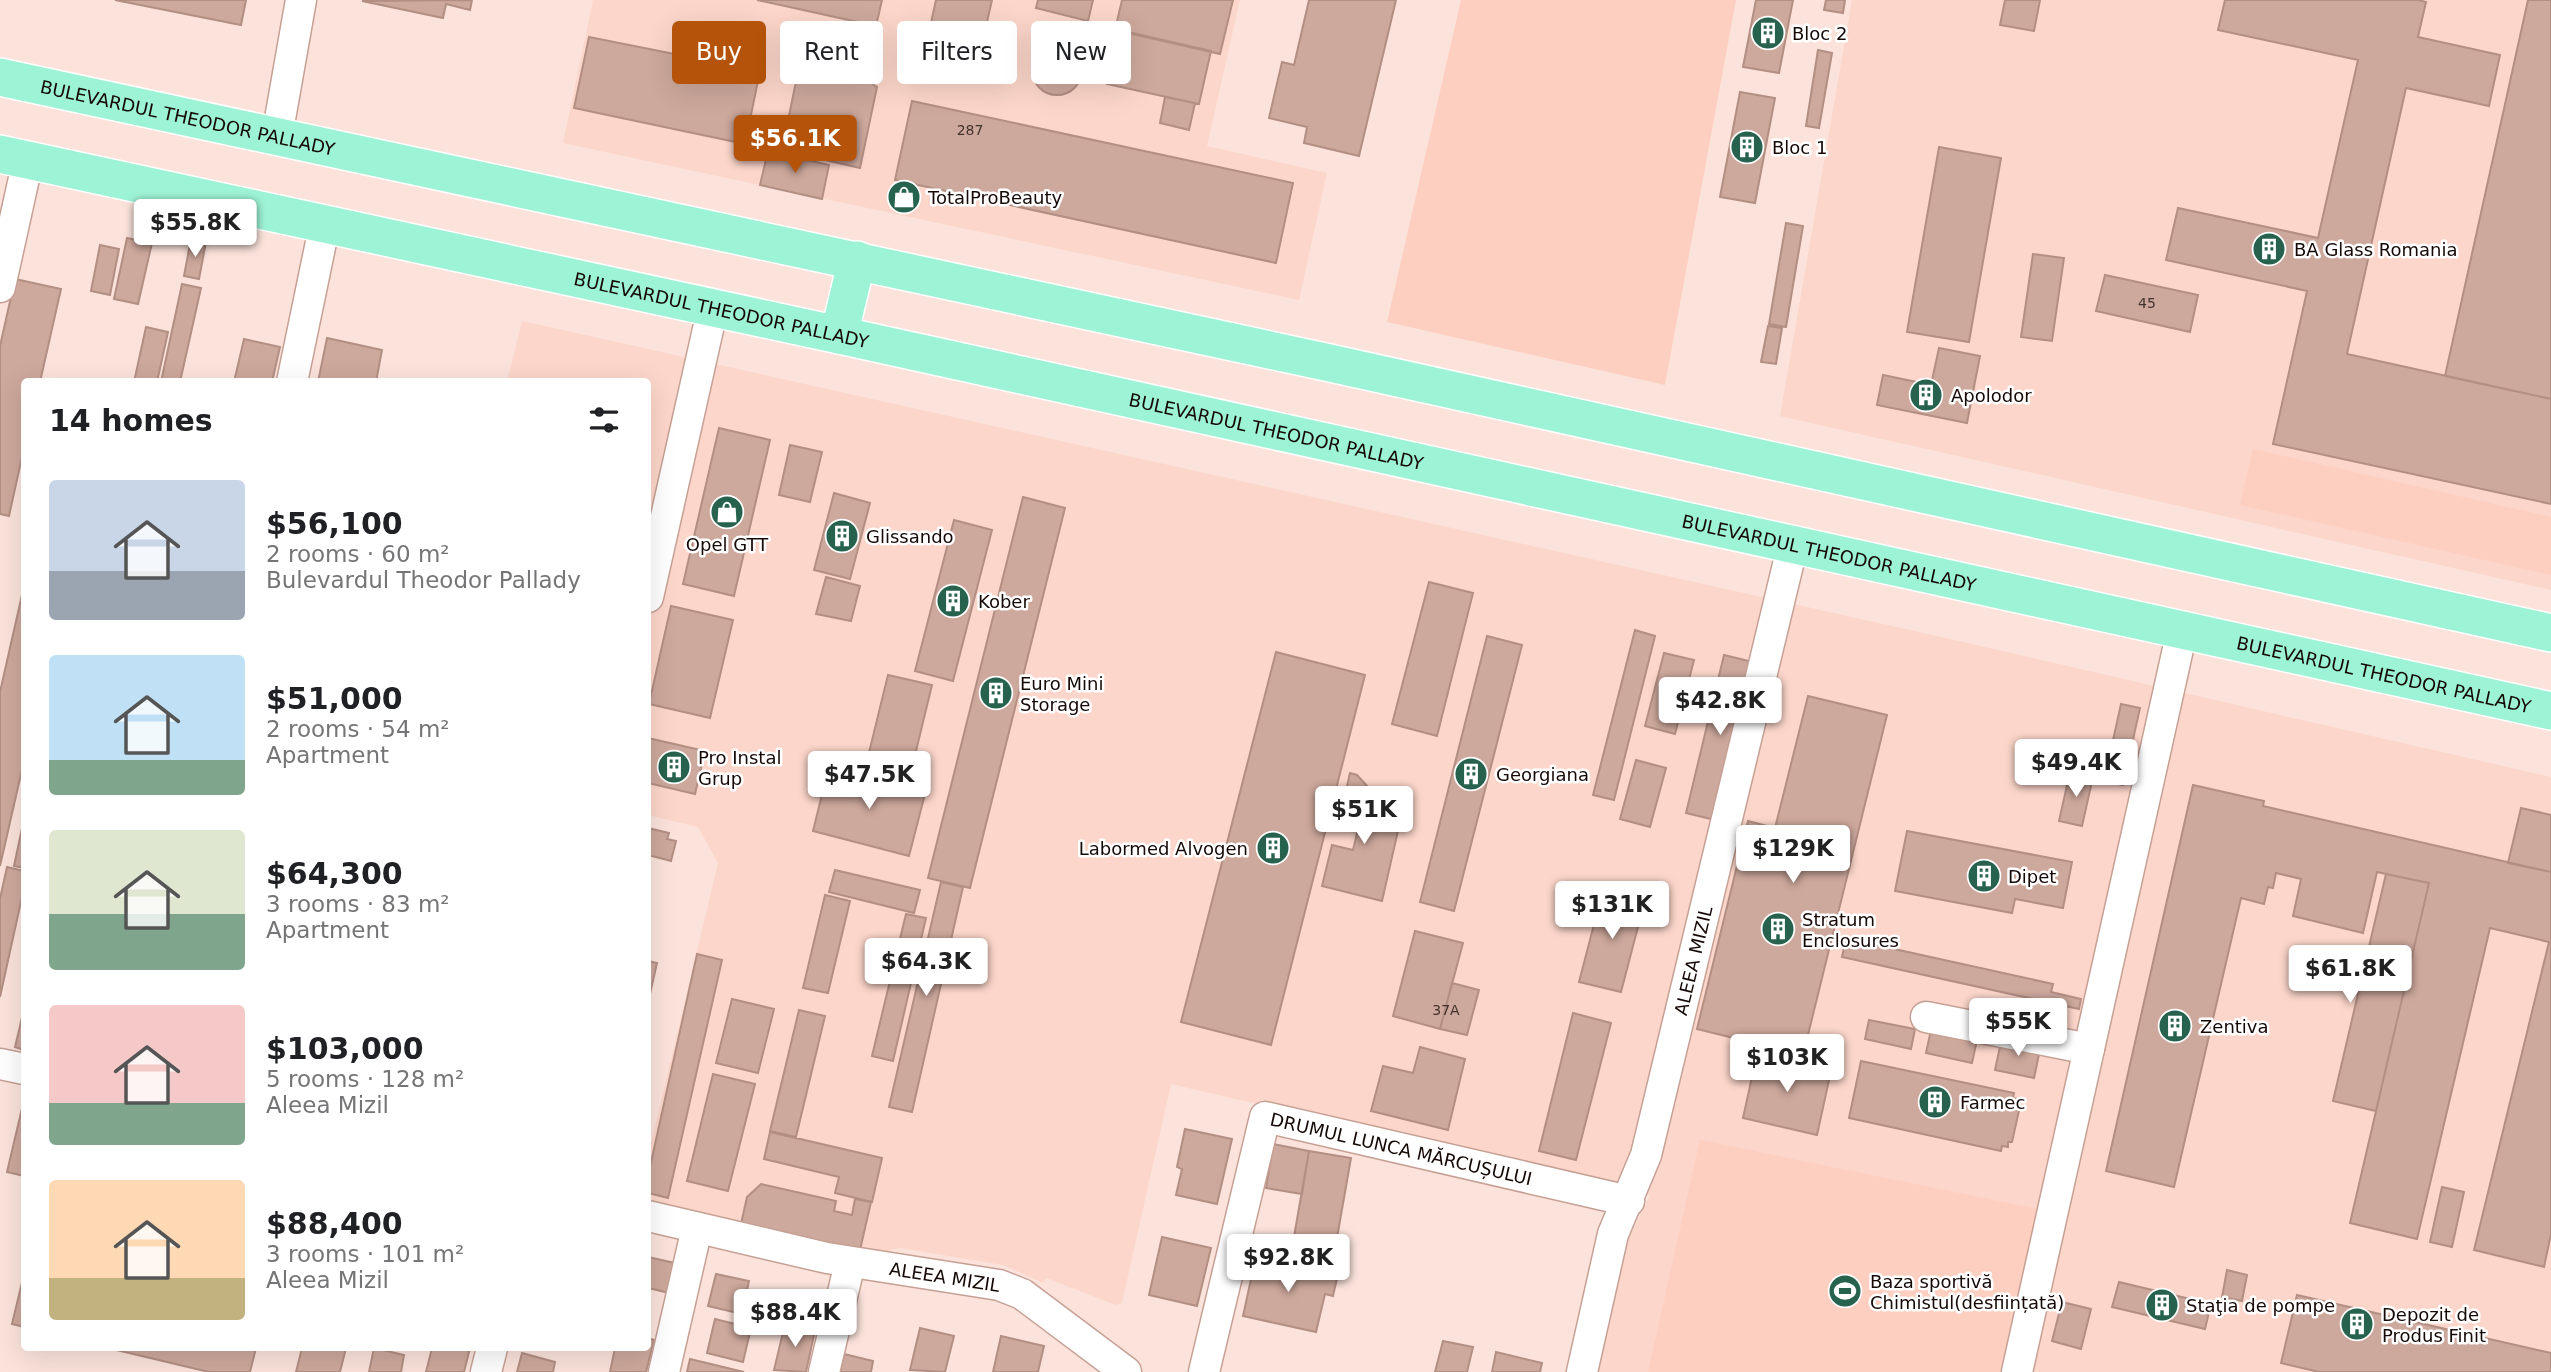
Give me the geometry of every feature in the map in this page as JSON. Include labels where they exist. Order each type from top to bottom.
[{"type":"main road","name":"BULEVARDUL THEODOR PALLADY","points":[[0,77],[857,260],[2551,634]]},
{"type":"main road","name":"BULEVARDUL THEODOR PALLADY","points":[[14,157],[713,307],[2551,710]]},
{"type":"main road","points":[[839,335],[857,260]]},
{"type":"street","points":[[277,136],[301,0]]},
{"type":"street","points":[[0,287],[14,157]]},
{"type":"street","points":[[293,378],[325,223]]},
{"type":"street","points":[[651,584],[713,307]]},
{"type":"street","name":"ALEEA MIZIL","points":[[1582,1372],[1614,1234],[1646,1155],[1793,544]]},
{"type":"street","points":[[2017,1372],[2182,631]]},
{"type":"street","points":[[1926,1017],[2089,1049]]},
{"type":"street","points":[[0,1063],[21,1068]]},
{"type":"street","name":"DRUMUL LUNCA MĂRCUȘULUI","points":[[1204,1372],[1265,1117],[1629,1201]]},
{"type":"street","name":"ALEEA MIZIL","points":[[651,1217],[850,1263],[1011,1289],[1033,1301],[1126,1372]]},
{"type":"street","points":[[664,1372],[697,1228]]},
{"type":"street","points":[[824,1372],[850,1263]]},
{"type":"street","points":[[486,1372],[491,1351]]},
{"type":"shaded area","points":[[593,0],[1240,0],[1207,146],[1327,173],[1299,300],[563,143]]},
{"type":"shaded area","points":[[1461,0],[1736,0],[1665,385],[1387,322]]},
{"type":"shaded area","points":[[1852,0],[2551,0],[2551,590],[1780,416]]},
{"type":"shaded area","points":[[522,321],[1928,634],[2551,777],[2551,1372],[1596,1372],[1625,1245],[1650,1195],[1171,1084],[1122,1303],[1116,1305],[1046,1278],[1043,1283],[1003,1265],[900,1248],[871,1254],[651,1204],[651,1143],[718,863],[698,827],[651,816],[651,378],[508,378]]},
{"type":"shaded area","points":[[2253,449],[2551,517],[2551,575],[2240,505]]},
{"type":"shaded area","name":"Baza sportivă Chimistul(desființată)","points":[[1700,1140],[2042,1210],[2006,1372],[1648,1372]]},
{"type":"building","points":[[115,0],[246,0],[241,25]]},
{"type":"building","points":[[472,0],[470,10],[446,4],[443,18],[362,1]]},
{"type":"building","points":[[757,0],[882,0],[877,21],[853,21]]},
{"type":"building","points":[[936,0],[992,0],[987,21],[931,21]]},
{"type":"building","points":[[1038,0],[1093,0],[1088,21],[1036,8]]},
{"type":"building","points":[[1122,0],[1233,0],[1220,54],[1131,34],[1131,21],[1117,21]]},
{"type":"building","points":[[1309,0],[1396,0],[1359,156],[1304,143],[1307,127],[1269,118],[1282,62],[1294,65]]},
{"type":"building","name":"Bloc 2","points":[[1756,0],[1793,0],[1779,73],[1743,67]]},
{"type":"building","points":[[1826,0],[1845,0],[1843,13],[1824,10]]},
{"type":"building","points":[[2005,0],[2040,0],[2034,31],[2000,25]]},
{"type":"building","name":"BA Glass Romania","points":[[2225,0],[2418,0],[2426,2],[2418,37],[2500,55],[2489,106],[2406,88],[2347,354],[2551,399],[2551,504],[2273,444],[2307,291],[2166,260],[2178,208],[2318,238],[2358,60],[2218,30]]},
{"type":"building","name":"BA Glass Romania","points":[[2528,0],[2551,0],[2551,399],[2445,376]]},
{"type":"building","points":[[1131,33],[1211,51],[1199,104],[1107,84],[1131,84]]},
{"type":"building","points":[[589,37],[672,54],[672,84],[757,84],[745,144],[574,108]]},
{"type":"building","points":[[1818,50],[1832,53],[1819,128],[1806,126]]},
{"type":"building","points":[[796,84],[872,84],[877,87],[860,168],[782,150]]},
{"type":"building","points":[[1036,84],[1078,84],[1067,93],[1057,95],[1039,88]]},
{"type":"building","name":"Bloc 1","points":[[1740,92],[1775,98],[1755,203],[1720,197]]},
{"type":"building","points":[[1165,97],[1195,103],[1189,130],[1160,123]]},
{"type":"building","points":[[912,101],[1293,183],[1276,263],[895,180]]},
{"type":"building","points":[[1939,147],[2001,158],[1969,342],[1907,332]]},
{"type":"building","points":[[768,151],[829,165],[822,199],[760,185]]},
{"type":"building","points":[[1786,223],[1803,226],[1786,327],[1769,324]]},
{"type":"building","points":[[127,238],[152,243],[138,304],[114,299]]},
{"type":"building","points":[[191,239],[206,242],[199,279],[184,276]]},
{"type":"building","points":[[100,245],[119,249],[110,295],[91,291]]},
{"type":"building","points":[[2033,254],[2064,258],[2052,341],[2021,337]]},
{"type":"building","points":[[2105,275],[2198,295],[2190,332],[2096,311]]},
{"type":"building","points":[[15,279],[61,289],[41,378],[21,378],[21,462],[9,516],[0,514],[0,346]]},
{"type":"building","points":[[182,284],[201,288],[181,378],[162,378]]},
{"type":"building","points":[[1768,326],[1782,328],[1776,364],[1761,362]]},
{"type":"building","points":[[146,327],[168,332],[158,378],[135,378]]},
{"type":"building","points":[[327,338],[382,350],[377,378],[319,378]]},
{"type":"building","points":[[244,339],[280,347],[273,378],[235,378]]},
{"type":"building","name":"Apolodor","points":[[1939,348],[1980,356],[1967,423],[1877,405],[1883,375],[1931,385]]},
{"type":"building","name":"Opel GTT","points":[[719,428],[770,440],[734,596],[683,584]]},
{"type":"building","points":[[790,445],[822,452],[810,502],[779,495]]},
{"type":"building","name":"Glissando","points":[[834,493],[870,503],[850,579],[814,570]]},
{"type":"building","name":"Euro Mini Storage","points":[[1023,497],[1065,508],[970,888],[928,878]]},
{"type":"building","name":"Kober","points":[[954,520],[992,530],[953,681],[915,671]]},
{"type":"building","points":[[826,577],[860,586],[851,621],[816,614]]},
{"type":"building","points":[[1429,582],[1473,593],[1437,736],[1392,724]]},
{"type":"building","points":[[21,599],[21,774],[0,866],[0,692]]},
{"type":"building","points":[[671,606],[733,620],[710,718],[651,704]]},
{"type":"building","points":[[1635,630],[1655,636],[1614,800],[1593,795]]},
{"type":"building","name":"Georgiana","points":[[1487,636],[1522,645],[1454,911],[1420,902]]},
{"type":"building","name":"Labormed Alvogen","points":[[1276,652],[1365,675],[1271,1045],[1181,1022]]},
{"type":"building","points":[[1664,653],[1694,660],[1675,734],[1645,726]]},
{"type":"building","points":[[1724,655],[1753,662],[1715,820],[1686,813]]},
{"type":"building","points":[[888,675],[932,685],[908,784],[864,773]]},
{"type":"building","name":"Stratum Enclosures","points":[[1808,696],[1887,715],[1803,1055],[1697,1029],[1748,821],[1775,828]]},
{"type":"building","points":[[2121,704],[2140,708],[2123,785],[2104,781]]},
{"type":"building","name":"Pro Instal Grup","points":[[651,739],[705,751],[695,794],[651,784]]},
{"type":"building","points":[[1636,760],[1666,768],[1650,827],[1620,819]]},
{"type":"building","points":[[829,766],[926,790],[909,856],[813,831]]},
{"type":"building","points":[[2070,772],[2093,777],[2082,826],[2059,821]]},
{"type":"building","points":[[1350,773],[1357,775],[1400,822],[1382,901],[1322,886],[1332,845],[1353,850],[1361,817],[1341,812]]},
{"type":"building","name":"Zentiva","points":[[2193,785],[2264,801],[2263,806],[2551,872],[2551,1234],[2544,1267],[2474,1250],[2549,942],[2490,928],[2417,1239],[2350,1223],[2429,883],[2377,872],[2363,933],[2293,916],[2301,879],[2276,873],[2273,888],[2268,887],[2264,904],[2241,898],[2174,1187],[2106,1171]]},
{"type":"building","points":[[2521,808],[2551,815],[2551,872],[2508,863]]},
{"type":"building","points":[[651,829],[669,833],[667,839],[676,841],[671,861],[651,856]]},
{"type":"building","name":"Dipet","points":[[1907,831],[2072,862],[2063,908],[2015,899],[2012,913],[1895,891]]},
{"type":"building","points":[[21,833],[21,867],[14,866]]},
{"type":"building","points":[[7,867],[21,870],[21,902],[0,997],[0,899]]},
{"type":"building","points":[[835,870],[920,890],[914,913],[829,892]]},
{"type":"building","points":[[2386,874],[2429,883],[2376,1111],[2333,1101]]},
{"type":"building","points":[[941,882],[963,887],[912,1112],[889,1107]]},
{"type":"building","points":[[1603,890],[1645,900],[1621,992],[1579,982]]},
{"type":"building","points":[[825,895],[850,901],[828,993],[803,988]]},
{"type":"building","points":[[906,914],[926,918],[893,1061],[872,1056]]},
{"type":"building","points":[[1415,931],[1463,943],[1440,1029],[1393,1016]]},
{"type":"building","points":[[1845,943],[1875,949],[1876,945],[2053,984],[2051,992],[2081,999],[2079,1009],[1842,957]]},
{"type":"building","points":[[697,954],[722,960],[668,1198],[651,1194],[651,1162]]},
{"type":"building","points":[[651,962],[657,963],[651,990]]},
{"type":"building","points":[[1452,983],[1479,990],[1467,1035],[1440,1029]]},
{"type":"building","points":[[732,999],[774,1009],[758,1073],[716,1063]]},
{"type":"building","points":[[799,1010],[825,1016],[796,1137],[770,1131]]},
{"type":"building","points":[[1573,1013],[1611,1023],[1576,1160],[1539,1151]]},
{"type":"building","points":[[1869,1020],[1915,1029],[1911,1049],[1865,1039]]},
{"type":"building","points":[[21,1022],[21,1049],[15,1047]]},
{"type":"building","points":[[1931,1030],[1977,1040],[1972,1063],[1926,1053]]},
{"type":"building","points":[[2002,1037],[2041,1045],[2034,1078],[1995,1070]]},
{"type":"building","points":[[1420,1047],[1465,1059],[1448,1130],[1371,1111],[1383,1066],[1413,1073]]},
{"type":"building","points":[[1757,1054],[1831,1071],[1817,1135],[1743,1118]]},
{"type":"building","name":"Farmec","points":[[1861,1061],[2014,1093],[2013,1098],[2018,1099],[2017,1106],[2020,1106],[2012,1142],[2008,1142],[2008,1147],[2002,1146],[2001,1151],[1849,1118]]},
{"type":"building","points":[[713,1074],[755,1084],[728,1191],[687,1181]]},
{"type":"building","points":[[21,1112],[21,1175],[7,1172]]},
{"type":"building","points":[[1185,1129],[1232,1139],[1217,1204],[1176,1195],[1182,1169],[1177,1167]]},
{"type":"building","points":[[770,1132],[882,1158],[872,1202],[835,1193],[839,1177],[764,1159]]},
{"type":"building","points":[[1273,1144],[1309,1151],[1302,1194],[1266,1188]]},
{"type":"building","points":[[1309,1151],[1351,1158],[1334,1255],[1292,1248]]},
{"type":"building","points":[[761,1184],[836,1201],[834,1211],[852,1215],[855,1199],[871,1202],[860,1250],[741,1224],[747,1197]]},
{"type":"building","points":[[2442,1187],[2464,1192],[2452,1247],[2430,1242]]},
{"type":"building","points":[[1162,1237],[1211,1248],[1197,1306],[1149,1295]]},
{"type":"building","points":[[1256,1256],[1338,1274],[1333,1296],[1325,1294],[1316,1332],[1243,1316]]},
{"type":"building","points":[[651,1258],[675,1263],[669,1293],[651,1289]]},
{"type":"building","points":[[2227,1270],[2247,1275],[2242,1301],[2222,1297]]},
{"type":"building","points":[[716,1274],[749,1281],[742,1314],[708,1306]]},
{"type":"building","name":"Staţia de pompe","points":[[2119,1282],[2211,1304],[2205,1329],[2112,1307]]},
{"type":"building","points":[[21,1286],[21,1326],[12,1324]]},
{"type":"building","name":"Depozit de Produs Finit","points":[[2297,1295],[2551,1353],[2551,1372],[2319,1372],[2281,1363]]},
{"type":"building","points":[[2062,1302],[2091,1309],[2081,1349],[2052,1341]]},
{"type":"building","points":[[715,1319],[751,1328],[743,1362],[707,1353]]},
{"type":"building","points":[[785,1324],[815,1330],[806,1372],[774,1370]]},
{"type":"building","points":[[920,1328],[954,1336],[945,1372],[910,1370]]},
{"type":"building","points":[[1001,1336],[1044,1346],[1038,1372],[993,1372]]},
{"type":"building","points":[[651,1339],[654,1340],[646,1372],[610,1372],[614,1351],[651,1351]]},
{"type":"building","points":[[1443,1341],[1473,1347],[1467,1372],[1435,1372]]},
{"type":"building","points":[[121,1351],[255,1351],[250,1372],[209,1372]]},
{"type":"building","points":[[301,1351],[345,1351],[340,1372],[296,1372]]},
{"type":"building","points":[[373,1351],[404,1355],[401,1372],[369,1372]]},
{"type":"building","points":[[431,1351],[469,1351],[464,1372],[426,1372]]},
{"type":"building","points":[[1496,1352],[1542,1363],[1540,1372],[1492,1372]]},
{"type":"building","points":[[522,1353],[555,1362],[553,1372],[517,1372]]},
{"type":"building","points":[[844,1354],[873,1361],[871,1372],[840,1372]]},
{"type":"building","points":[[690,1359],[744,1372],[687,1372]]},
{"type":"place","name":"Bloc 2","points":[[1768,33]]},
{"type":"place","name":"Bloc 1","points":[[1747,147]]},
{"type":"place","name":"TotalProBeauty","points":[[904,197]]},
{"type":"place","name":"BA Glass Romania","points":[[2269,249]]},
{"type":"place","name":"Apolodor","points":[[1926,395]]},
{"type":"place","name":"Opel GTT","points":[[727,512]]},
{"type":"place","name":"Glissando","points":[[842,536]]},
{"type":"place","name":"Kober","points":[[953,601]]},
{"type":"place","name":"Euro Mini Storage","points":[[996,693]]},
{"type":"place","name":"Pro Instal Grup","points":[[674,767]]},
{"type":"place","name":"Georgiana","points":[[1471,774]]},
{"type":"place","name":"Labormed Alvogen","points":[[1273,848]]},
{"type":"place","name":"Dipet","points":[[1984,876]]},
{"type":"place","name":"Stratum Enclosures","points":[[1778,929]]},
{"type":"place","name":"Zentiva","points":[[2175,1026]]},
{"type":"place","name":"Farmec","points":[[1935,1102]]},
{"type":"place","name":"Baza sportivă Chimistul(desființată)","points":[[1845,1291]]},
{"type":"place","name":"Staţia de pompe","points":[[2162,1305]]},
{"type":"place","name":"Depozit de Produs Finit","points":[[2357,1324]]}]
